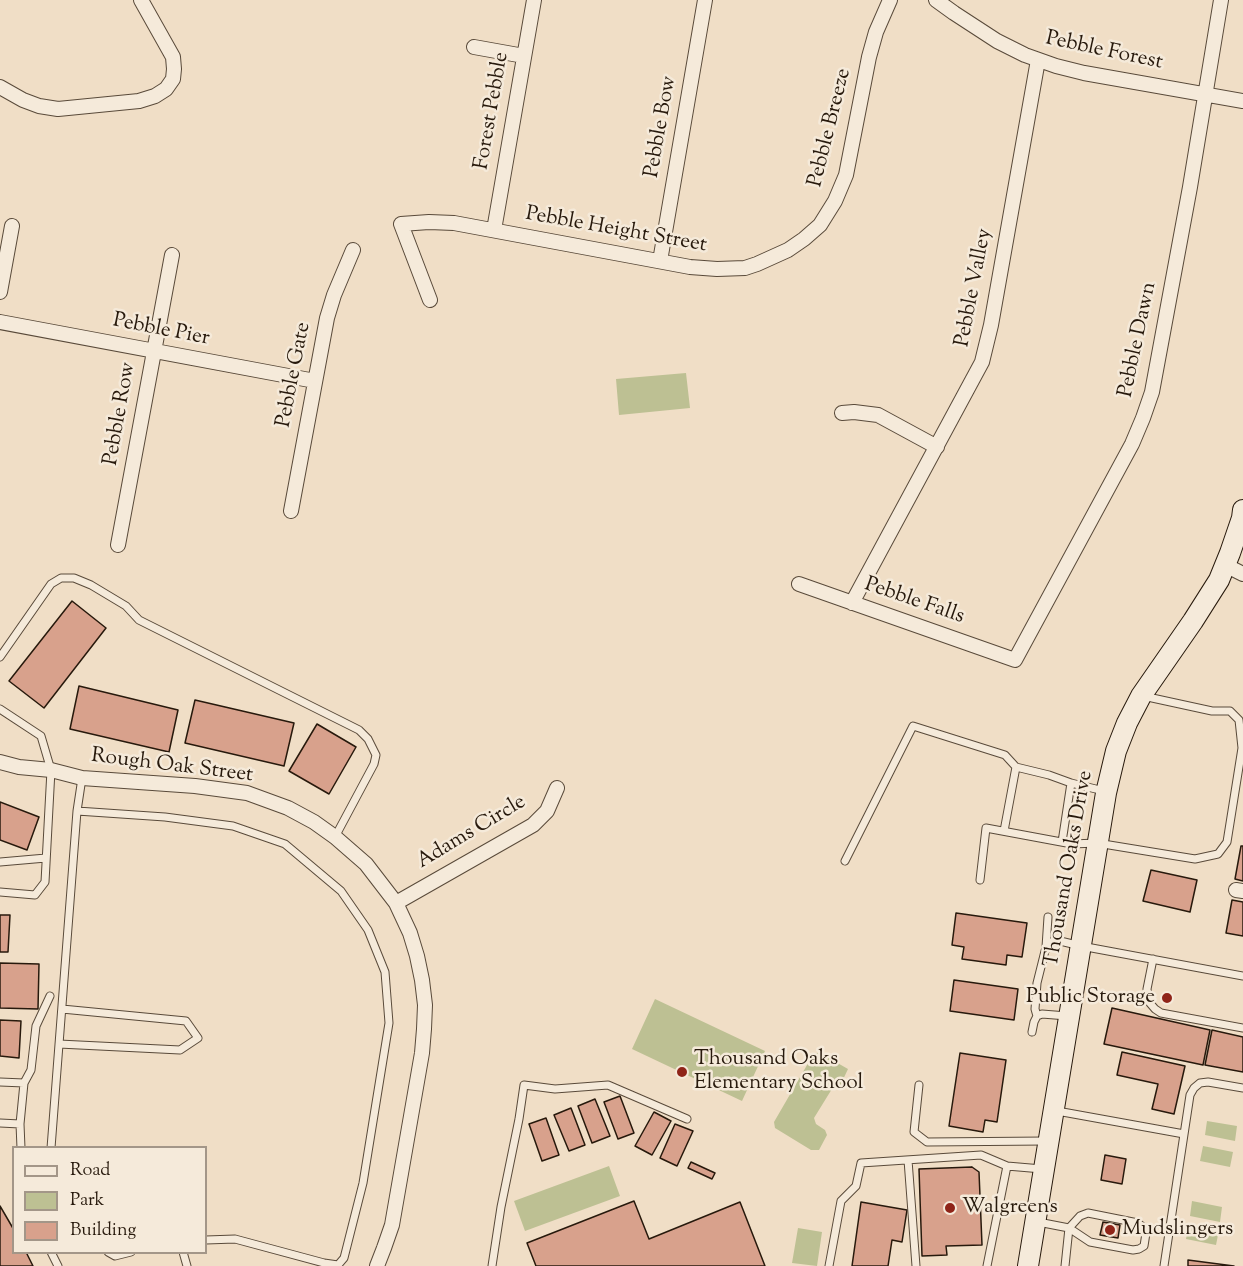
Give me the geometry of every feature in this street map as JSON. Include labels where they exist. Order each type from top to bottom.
[{"type":"main road","name":"Thousand Oaks Drive","points":[[1028,1266],[1106,792],[1116,751],[1141,696],[1219,580],[1243,510]]},
{"type":"street","points":[[0,87],[23,100],[39,106],[58,109],[139,101],[155,96],[166,89],[173,79],[173,57],[141,0]]},
{"type":"street","name":"Forest Pebble","points":[[494,230],[534,0]]},
{"type":"street","name":"Pebble Bow","points":[[660,261],[705,0]]},
{"type":"street","name":"Pebble Breeze","points":[[788,250],[820,225],[835,201],[846,175],[874,40],[890,0]]},
{"type":"street","name":"Pebble Forest","points":[[936,0],[997,41],[1056,66],[1243,101]]},
{"type":"street","name":"Pebble Dawn","points":[[1015,660],[1132,444],[1152,392],[1221,0]]},
{"type":"street","points":[[474,47],[524,56]]},
{"type":"street","name":"Pebble Valley","points":[[852,603],[982,362],[992,326],[1038,60]]},
{"type":"street","name":"Pebble Height Street","points":[[430,300],[401,224],[454,223],[690,267],[717,269],[744,268],[788,250]]},
{"type":"street","points":[[0,292],[12,226]]},
{"type":"street","name":"Pebble Gate","points":[[291,511],[327,318],[353,250]]},
{"type":"street","name":"Pebble Row","points":[[118,545],[172,255]]},
{"type":"street","name":"Pebble Pier","points":[[0,322],[315,381]]},
{"type":"street","points":[[842,413],[878,415],[937,447]]},
{"type":"street","points":[[1225,565],[1243,574]]},
{"type":"street","name":"Pebble Falls","points":[[800,584],[1015,660]]},
{"type":"street","name":"Rough Oak Street","points":[[0,762],[19,767],[51,770],[82,778],[195,786],[247,793],[288,808],[335,837],[366,864],[396,903],[410,933],[417,957],[423,988],[424,1029],[422,1053],[392,1225],[377,1266]]},
{"type":"street","name":"Adams Circle","points":[[396,903],[533,825],[547,812],[557,788]]},
{"type":"lane","points":[[0,657],[51,584],[61,578],[74,578],[91,585],[126,606],[139,620],[359,730],[368,739],[376,755],[374,764],[335,837]]},
{"type":"lane","points":[[980,880],[986,828],[1072,844],[1098,843],[1195,859],[1218,854],[1227,843],[1242,748],[1239,720],[1230,711],[1212,711],[1141,696]]},
{"type":"lane","points":[[0,709],[41,736],[51,770],[45,882],[36,895],[0,892]]},
{"type":"lane","points":[[845,861],[913,726],[1005,755],[1016,767],[1106,792]]},
{"type":"lane","points":[[1004,831],[1016,767]]},
{"type":"lane","points":[[51,1146],[77,811],[82,778]]},
{"type":"lane","points":[[1062,842],[1071,783]]},
{"type":"lane","points":[[77,811],[165,817],[233,826],[285,844],[341,891],[368,930],[385,972],[389,1023],[363,1184],[344,1258],[338,1265],[235,1239],[207,1240]]},
{"type":"lane","points":[[0,862],[46,858]]},
{"type":"lane","points":[[1032,1032],[1037,1016],[1035,1009],[1037,983],[1046,947],[1048,917]]},
{"type":"lane","points":[[1046,947],[1053,941],[1060,941],[1243,976]]},
{"type":"lane","points":[[1153,958],[1146,989],[1149,1002],[1155,1009],[1161,1013],[1243,1028]]},
{"type":"lane","points":[[21,1146],[20,1124],[24,1083],[31,1070],[36,1026],[50,996]]},
{"type":"lane","points":[[59,1044],[180,1050],[198,1038],[186,1021],[62,1009]]},
{"type":"lane","points":[[1037,1016],[1042,1014],[1069,1017]]},
{"type":"lane","points":[[0,1082],[24,1083]]},
{"type":"lane","points":[[1164,1266],[1190,1095],[1200,1083],[1208,1082],[1243,1088]]},
{"type":"lane","points":[[492,1266],[524,1085],[555,1089],[608,1085],[687,1119]]},
{"type":"lane","points":[[919,1085],[914,1132],[927,1142],[1049,1141]]},
{"type":"lane","points":[[1054,1110],[1184,1134]]},
{"type":"lane","points":[[0,1123],[20,1124]]},
{"type":"lane","points":[[829,1266],[841,1201],[856,1186],[861,1163],[981,1155],[1008,1166],[1044,1170]]},
{"type":"lane","points":[[908,1160],[916,1266]]},
{"type":"lane","points":[[987,1266],[1008,1166]]},
{"type":"lane","points":[[1036,1221],[1069,1228],[1090,1242],[1133,1250],[1144,1246],[1146,1233],[1138,1222],[1088,1214],[1080,1216],[1069,1228],[1065,1266]]},
{"type":"green space","points":[[686,373],[690,408],[619,415],[616,379]]},
{"type":"green space","points":[[655,999],[765,1051],[742,1101],[632,1049]]},
{"type":"green space","points":[[814,1053],[820,1053],[848,1069],[840,1086],[835,1084],[814,1118],[816,1124],[825,1130],[827,1135],[819,1150],[811,1150],[775,1128],[774,1122]]},
{"type":"green space","points":[[1207,1121],[1237,1126],[1235,1141],[1205,1135]]},
{"type":"green space","points":[[1203,1146],[1233,1152],[1230,1167],[1200,1161]]},
{"type":"green space","points":[[609,1166],[620,1196],[525,1231],[514,1201]]},
{"type":"green space","points":[[1192,1201],[1222,1207],[1220,1222],[1190,1216]]},
{"type":"green space","points":[[1189,1224],[1219,1230],[1216,1245],[1186,1239]]},
{"type":"green space","points":[[798,1228],[822,1232],[817,1266],[792,1263]]},
{"type":"building","points":[[72,601],[106,628],[44,708],[9,681]]},
{"type":"building","points":[[79,686],[178,710],[169,752],[70,729]]},
{"type":"building","points":[[195,700],[294,723],[284,766],[185,743]]},
{"type":"building","points":[[317,724],[356,747],[329,794],[289,771]]},
{"type":"building","points":[[0,802],[39,817],[27,850],[0,840]]},
{"type":"building","points":[[1241,846],[1243,846],[1243,881],[1235,879]]},
{"type":"building","points":[[1151,870],[1197,880],[1190,912],[1143,901]]},
{"type":"building","points":[[1232,900],[1243,902],[1243,936],[1226,933]]},
{"type":"building","points":[[956,913],[1027,923],[1022,957],[1007,955],[1006,965],[962,959],[964,947],[952,945]]},
{"type":"building","points":[[0,915],[10,915],[8,952],[0,952]]},
{"type":"building","points":[[0,963],[39,964],[38,1009],[0,1008]]},
{"type":"building","points":[[954,980],[1018,989],[1014,1020],[950,1011]]},
{"type":"building","points":[[1112,1008],[1210,1030],[1203,1065],[1104,1044]]},
{"type":"building","points":[[0,1020],[21,1021],[19,1058],[0,1056]]},
{"type":"building","points":[[1212,1030],[1243,1037],[1243,1072],[1205,1065]]},
{"type":"building","points":[[1122,1052],[1185,1066],[1174,1114],[1152,1109],[1158,1084],[1117,1075]]},
{"type":"building","points":[[960,1053],[1006,1060],[997,1122],[985,1120],[983,1132],[949,1126]]},
{"type":"building","points":[[620,1096],[634,1133],[618,1139],[604,1102]]},
{"type":"building","points":[[595,1099],[610,1136],[592,1143],[578,1106]]},
{"type":"building","points":[[571,1108],[585,1145],[569,1151],[554,1115]]},
{"type":"building","points":[[654,1112],[671,1121],[652,1155],[635,1146]]},
{"type":"building","points":[[546,1118],[559,1155],[542,1161],[529,1124]]},
{"type":"building","points":[[675,1124],[693,1131],[677,1166],[660,1158]]},
{"type":"building","points":[[1105,1155],[1126,1159],[1122,1184],[1101,1180]]},
{"type":"building","points":[[691,1162],[715,1173],[712,1179],[688,1168]]},
{"type":"building","name":"Walgreens","points":[[972,1167],[979,1172],[982,1245],[946,1246],[947,1255],[922,1256],[919,1169]]},
{"type":"building","points":[[634,1201],[649,1239],[740,1202],[765,1266],[536,1266],[527,1243]]},
{"type":"building","points":[[861,1202],[907,1210],[902,1242],[892,1240],[888,1266],[852,1266]]},
{"type":"building","points":[[0,1206],[12,1227],[12,1254],[27,1254],[33,1266],[0,1266]]},
{"type":"building","name":"Mudslingers","points":[[1103,1222],[1120,1225],[1118,1238],[1100,1235]]},
{"type":"building","points":[[1188,1260],[1234,1266],[1188,1266]]},
{"type":"place","name":"Public Storage","points":[[1167,998]]},
{"type":"place","name":"Thousand Oaks Elementary School","points":[[682,1072]]},
{"type":"place","name":"Walgreens","points":[[950,1208]]},
{"type":"place","name":"Mudslingers","points":[[1110,1230]]}]
